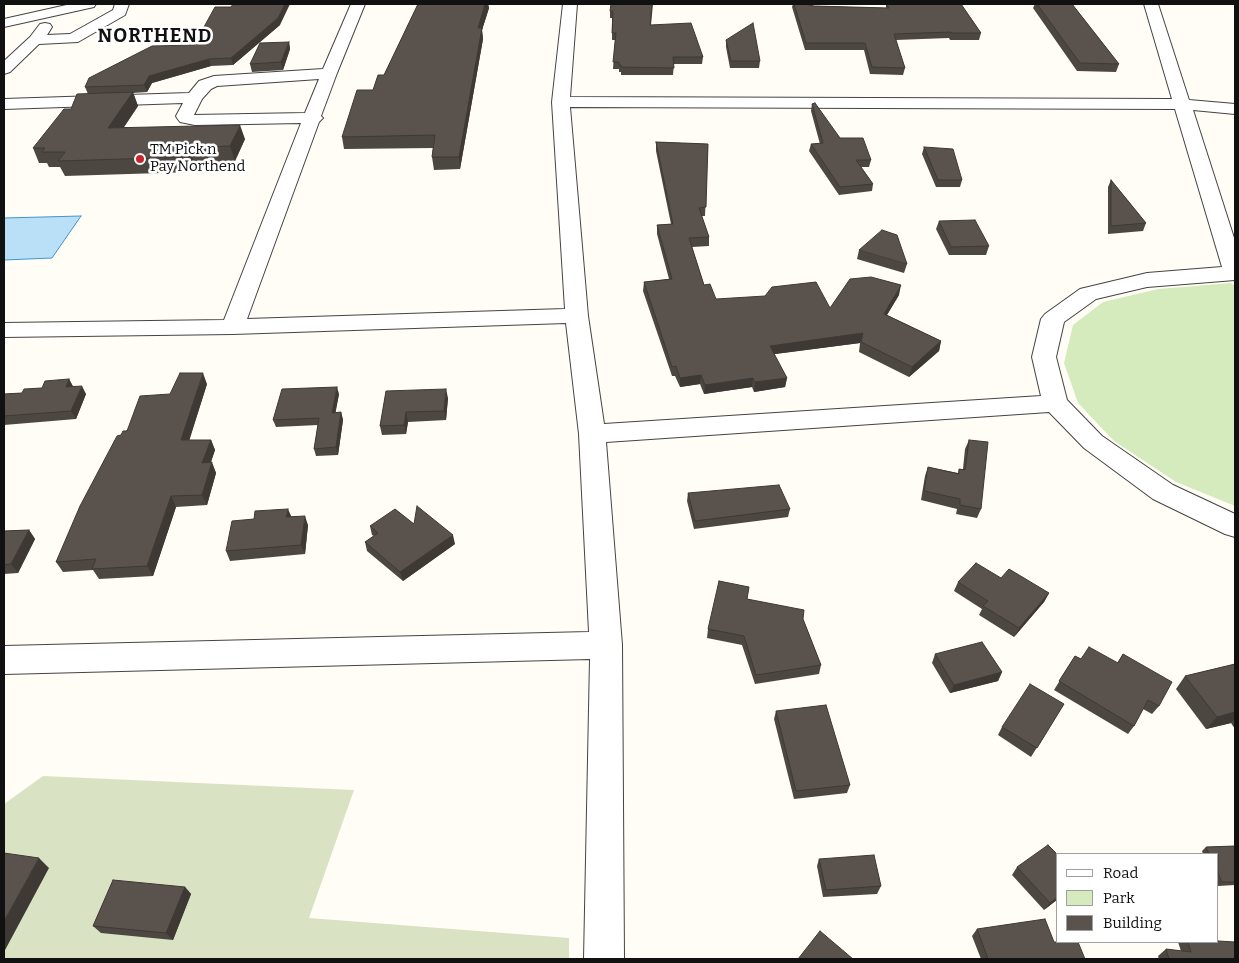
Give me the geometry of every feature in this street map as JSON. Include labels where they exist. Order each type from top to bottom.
[{"type":"street","points":[[4,23],[89,4]]},
{"type":"street","points":[[35,40],[73,40],[120,12],[122,4]]},
{"type":"street","points":[[233,326],[314,118],[329,73],[358,4]]},
{"type":"street","points":[[570,4],[561,102],[577,316],[592,434],[606,645],[604,959]]},
{"type":"street","points":[[1152,4],[1181,104],[1235,274],[1147,280],[1088,294],[1053,319],[1044,357],[1055,403],[1093,442],[1162,492],[1235,526]]},
{"type":"street","points":[[4,69],[35,40],[57,11]]},
{"type":"street","points":[[314,118],[190,120],[185,116],[194,98],[205,85],[220,80],[329,73]]},
{"type":"street","points":[[4,104],[194,98]]},
{"type":"street","points":[[561,102],[1181,104],[1235,109]]},
{"type":"street","points":[[4,330],[233,326],[577,316]]},
{"type":"street","points":[[592,434],[1055,403]]},
{"type":"street","points":[[4,660],[606,645]]},
{"type":"green space","points":[[1231,283],[1235,286],[1235,506],[1176,482],[1114,441],[1078,403],[1064,363],[1073,325],[1103,302],[1158,289]]},
{"type":"green space","points":[[43,776],[354,790],[309,918],[569,938],[569,959],[4,959],[4,804]]},
{"type":"water","points":[[81,216],[52,258],[4,260],[4,218]]},
{"type":"building","points":[[233,4],[285,4],[278,18],[231,58],[209,59],[149,76],[144,85],[85,87],[89,78],[152,46],[194,45],[215,7],[231,7]]},
{"type":"building","points":[[418,4],[485,4],[478,28],[482,28],[459,157],[432,157],[435,135],[342,137],[357,90],[373,90],[378,75],[384,75]]},
{"type":"building","points":[[611,4],[652,4],[650,25],[691,23],[703,57],[673,57],[674,68],[621,67],[619,62],[613,62],[616,33],[612,33],[613,11],[610,11]]},
{"type":"building","points":[[794,4],[889,8],[886,4],[961,4],[981,33],[894,34],[905,68],[872,67],[865,43],[806,43]]},
{"type":"building","points":[[1037,4],[1072,4],[1119,64],[1080,63]]},
{"type":"building","points":[[753,23],[760,61],[731,61],[726,40]]},
{"type":"building","points":[[289,42],[281,62],[250,64],[260,43]]},
{"type":"building","points":[[133,92],[108,128],[240,125],[230,146],[207,147],[205,152],[191,153],[188,157],[58,161],[65,152],[42,152],[45,148],[33,148],[64,109],[71,109],[77,94]]},
{"type":"building","points":[[815,103],[840,138],[863,138],[871,160],[856,160],[873,184],[840,187],[811,144],[823,143],[812,104]]},
{"type":"building","points":[[656,142],[708,144],[706,207],[699,208],[709,237],[689,238],[704,285],[710,284],[716,299],[765,296],[772,287],[816,282],[830,308],[850,279],[871,277],[901,285],[884,314],[941,341],[912,367],[861,342],[863,333],[770,346],[787,378],[755,382],[753,378],[705,385],[701,375],[680,378],[676,366],[672,367],[644,282],[672,279],[657,225],[673,224]]},
{"type":"building","points":[[924,147],[953,149],[962,180],[938,180]]},
{"type":"building","points":[[1111,180],[1146,223],[1111,226]]},
{"type":"building","points":[[975,220],[989,246],[951,247],[939,221]]},
{"type":"building","points":[[882,230],[897,235],[907,264],[859,250]]},
{"type":"building","points":[[180,373],[203,373],[181,440],[211,440],[202,463],[212,462],[202,495],[171,496],[147,566],[92,569],[96,559],[56,562],[80,506],[117,436],[121,435],[123,431],[127,431],[140,396],[170,394]]},
{"type":"building","points":[[69,379],[66,387],[82,386],[71,411],[4,416],[4,394],[22,393],[24,389],[42,388],[45,381]]},
{"type":"building","points":[[337,387],[332,413],[341,412],[336,447],[314,449],[319,418],[273,420],[282,389]]},
{"type":"building","points":[[446,389],[444,411],[406,412],[404,425],[380,426],[386,391]]},
{"type":"building","points":[[969,440],[988,442],[981,509],[960,505],[960,499],[924,491],[928,467],[959,474],[959,469],[965,470]]},
{"type":"building","points":[[779,485],[790,509],[695,521],[688,493]]},
{"type":"building","points":[[417,506],[453,535],[400,572],[365,542],[378,533],[370,526],[395,509],[414,524]]},
{"type":"building","points":[[288,509],[286,517],[305,516],[301,545],[226,551],[232,521],[254,519],[255,511]]},
{"type":"building","points":[[29,530],[11,564],[4,565],[4,531]]},
{"type":"building","points":[[976,563],[1001,578],[1009,569],[1049,593],[1019,628],[983,606],[988,601],[958,582]]},
{"type":"building","points":[[719,581],[749,587],[747,599],[804,610],[803,619],[821,665],[756,675],[744,636],[708,629]]},
{"type":"building","points":[[982,642],[1002,672],[954,685],[935,654]]},
{"type":"building","points":[[1089,647],[1118,663],[1123,654],[1172,682],[1159,706],[1148,700],[1134,726],[1059,681],[1075,656],[1081,659]]},
{"type":"building","points":[[1235,664],[1235,712],[1217,717],[1185,676]]},
{"type":"building","points":[[1030,684],[1064,704],[1037,748],[1002,727]]},
{"type":"building","points":[[826,705],[850,785],[796,791],[776,711]]},
{"type":"building","points":[[1048,845],[1056,853],[1056,898],[1050,903],[1017,867]]},
{"type":"building","points":[[1235,846],[1235,882],[1222,882],[1219,875],[1219,853],[1209,853],[1206,847]]},
{"type":"building","points":[[4,853],[39,858],[4,921]]},
{"type":"building","points":[[874,855],[881,886],[826,890],[819,859]]},
{"type":"building","points":[[113,880],[185,887],[166,933],[93,926]]},
{"type":"building","points":[[1045,919],[1054,942],[1078,943],[1085,959],[988,959],[977,929]]},
{"type":"building","points":[[820,931],[853,959],[798,959]]},
{"type":"building","points":[[1235,942],[1235,959],[1169,959],[1166,949],[1191,952],[1188,943]]},
{"type":"place","name":"TM Pick n Pay Northend","points":[[140,159]]},
{"type":"district","name":"NORTHEND","points":[[155,37]]}]
